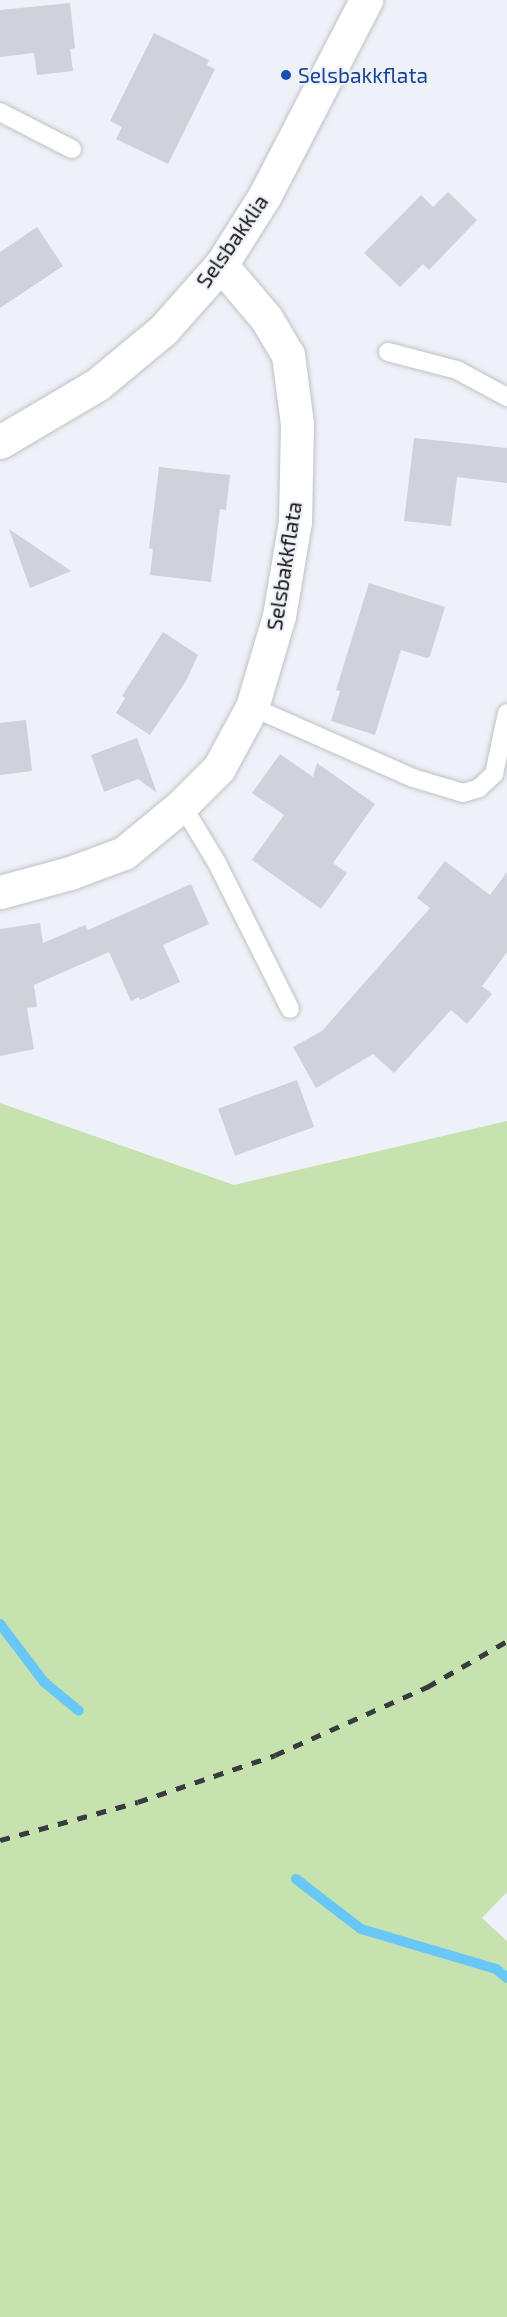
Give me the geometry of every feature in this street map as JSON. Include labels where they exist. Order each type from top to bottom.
[{"type":"street","name":"Selsbakklia","points":[[0,442],[106,377],[163,330],[220,265],[265,195],[366,0]]},
{"type":"street","name":"Selsbakkflata","points":[[0,892],[70,873],[124,853],[182,805],[219,768],[252,707],[279,616],[295,521],[297,424],[288,355],[266,318],[220,265]]},
{"type":"lane","points":[[0,112],[72,149]]},
{"type":"lane","points":[[388,352],[458,370],[507,397]]},
{"type":"lane","points":[[252,707],[413,778],[464,793],[479,788],[494,774],[507,712]]},
{"type":"lane","points":[[182,805],[216,863],[290,1009]]},
{"type":"green space","points":[[0,1103],[234,1185],[507,1121],[507,1892],[482,1918],[507,1941],[507,2317],[0,2317]]},
{"type":"building","points":[[70,3],[75,48],[70,49],[73,71],[37,75],[34,53],[0,57],[0,10]]},
{"type":"building","points":[[154,33],[209,60],[207,65],[215,69],[168,164],[116,139],[122,127],[110,121]]},
{"type":"building","points":[[448,192],[477,220],[429,270],[423,264],[400,287],[364,253],[421,195],[433,207]]},
{"type":"building","points":[[37,227],[63,266],[0,308],[0,252]]},
{"type":"building","points":[[414,438],[507,448],[507,483],[457,477],[451,526],[404,521]]},
{"type":"building","points":[[159,467],[230,475],[226,510],[220,509],[211,582],[150,575],[153,549],[149,548]]},
{"type":"building","points":[[9,529],[71,571],[30,588]]},
{"type":"building","points":[[369,583],[445,607],[430,656],[427,658],[401,650],[375,735],[331,721],[340,691],[336,690]]},
{"type":"building","points":[[163,632],[198,655],[186,681],[150,735],[116,713],[125,698],[122,696]]},
{"type":"building","points":[[26,720],[32,771],[0,775],[0,723]]},
{"type":"building","points":[[137,738],[157,793],[138,779],[104,792],[91,755]]},
{"type":"building","points":[[280,754],[313,777],[317,763],[375,804],[333,863],[347,873],[321,909],[252,860],[284,815],[252,793]]},
{"type":"building","points":[[445,861],[490,895],[507,872],[507,952],[482,986],[492,994],[467,1024],[451,1010],[394,1073],[373,1054],[316,1088],[293,1047],[322,1031],[430,908],[417,898]]},
{"type":"building","points":[[191,884],[209,924],[163,945],[180,982],[140,1000],[139,997],[131,1001],[109,952],[34,985],[37,1007],[27,1008],[34,1049],[0,1056],[0,929],[40,923],[43,943],[85,925],[88,930]]},
{"type":"building","points":[[297,1080],[314,1127],[235,1156],[218,1109]]},
{"type":"waterway","points":[[0,1624],[44,1682],[79,1711]]},
{"type":"waterway","points":[[296,1879],[361,1929],[496,1969],[507,1978]]},
{"type":"railway","points":[[0,1840],[138,1802],[275,1755],[427,1687],[507,1641]]},
{"type":"place","name":"Selsbakkflata","points":[[286,75]]}]
